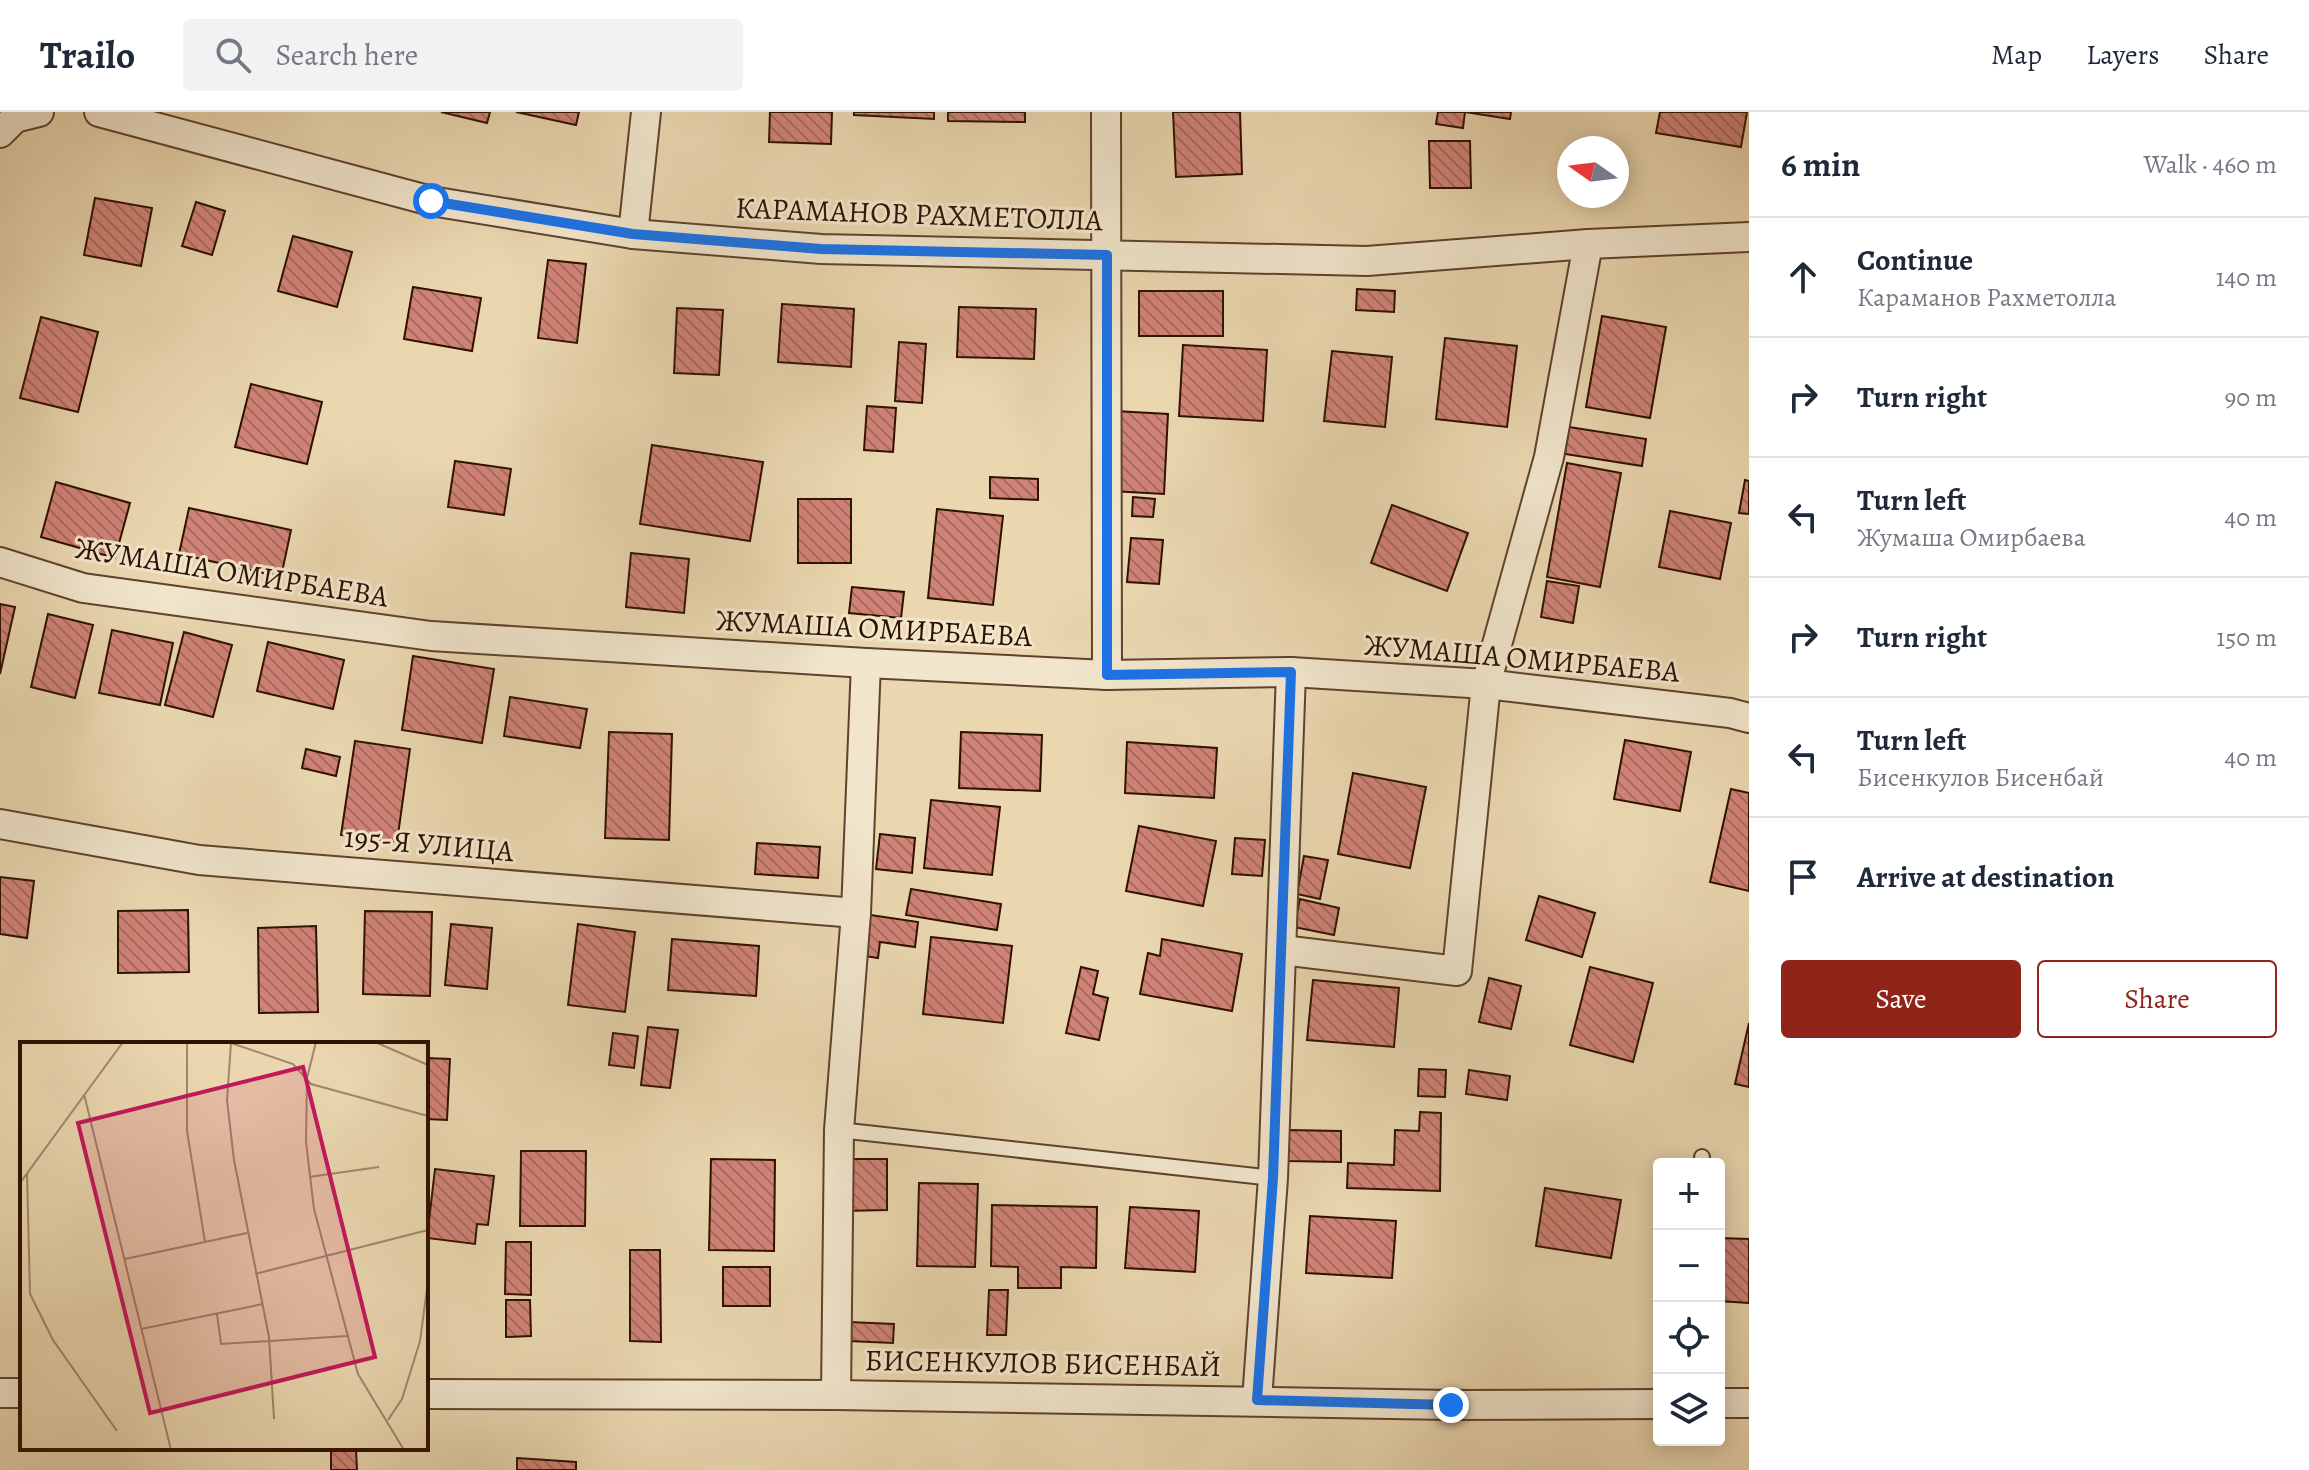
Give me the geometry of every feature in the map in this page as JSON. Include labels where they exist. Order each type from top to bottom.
[{"type":"street","points":[[0,133],[15,118],[39,112]]},
{"type":"street","name":"КАРАМАНОВ РАХМЕТОЛЛА","points":[[99,112],[431,201],[633,234],[821,249],[1367,261],[1588,244],[1749,237]]},
{"type":"street","points":[[633,234],[646,112]]},
{"type":"street","points":[[1106,112],[1107,675]]},
{"type":"street","points":[[1282,950],[1457,971],[1486,684],[1549,457],[1588,244]]},
{"type":"street","name":"ЖУМАША ОМИРБАЕВА","points":[[0,562],[83,588],[431,636],[1107,675],[1291,672],[1486,684],[1715,711],[1749,718]]},
{"type":"street","points":[[836,1395],[839,1130],[856,913],[866,663]]},
{"type":"street","points":[[1257,1400],[1273,1178],[1291,672]]},
{"type":"street","name":"195-Я УЛИЦА","points":[[0,824],[199,860],[856,913]]},
{"type":"street","name":"БИСЕНКУЛОВ БИСЕНБАЙ","points":[[428,1394],[836,1395],[1451,1405],[1653,1404]]},
{"type":"street","points":[[1725,1403],[1749,1403]]},
{"type":"lane","points":[[839,1130],[1273,1178]]},
{"type":"building","points":[[441,112],[490,112],[487,123]]},
{"type":"building","points":[[516,112],[579,112],[576,125]]},
{"type":"building","points":[[770,112],[832,112],[831,144],[769,142]]},
{"type":"building","points":[[854,112],[934,112],[934,119],[854,115]]},
{"type":"building","points":[[948,112],[1025,112],[1025,122],[948,121]]},
{"type":"building","points":[[1173,112],[1240,112],[1242,174],[1176,177]]},
{"type":"building","points":[[1438,112],[1465,112],[1463,128],[1436,124]]},
{"type":"building","points":[[1465,112],[1511,112],[1510,119]]},
{"type":"building","points":[[1660,112],[1747,112],[1741,147],[1656,133]]},
{"type":"building","points":[[1429,141],[1470,141],[1471,188],[1430,188]]},
{"type":"building","points":[[95,198],[152,208],[141,266],[84,255]]},
{"type":"building","points":[[196,202],[225,211],[212,255],[182,246]]},
{"type":"building","points":[[293,236],[352,252],[337,307],[278,291]]},
{"type":"building","points":[[548,260],[586,264],[577,343],[538,338]]},
{"type":"building","points":[[413,287],[481,298],[472,351],[404,339]]},
{"type":"building","points":[[1357,289],[1395,291],[1394,312],[1356,310]]},
{"type":"building","points":[[1139,291],[1223,291],[1223,336],[1139,336]]},
{"type":"building","points":[[782,304],[854,309],[851,367],[778,362]]},
{"type":"building","points":[[959,307],[1036,309],[1034,359],[957,357]]},
{"type":"building","points":[[677,308],[723,310],[719,375],[674,373]]},
{"type":"building","points":[[1602,316],[1666,327],[1650,418],[1586,407]]},
{"type":"building","points":[[41,317],[98,332],[78,412],[20,398]]},
{"type":"building","points":[[1445,338],[1517,346],[1507,427],[1436,419]]},
{"type":"building","points":[[899,342],[926,344],[922,403],[895,401]]},
{"type":"building","points":[[1183,345],[1267,350],[1263,421],[1179,416]]},
{"type":"building","points":[[1332,351],[1392,357],[1385,427],[1324,421]]},
{"type":"building","points":[[251,384],[322,402],[307,464],[235,447]]},
{"type":"building","points":[[867,406],[896,408],[893,452],[864,450]]},
{"type":"building","points":[[1115,411],[1168,414],[1164,494],[1111,491]]},
{"type":"building","points":[[1569,427],[1646,439],[1642,466],[1565,454]]},
{"type":"building","points":[[652,445],[763,462],[750,541],[640,524]]},
{"type":"building","points":[[455,461],[511,469],[504,515],[448,507]]},
{"type":"building","points":[[1567,463],[1621,473],[1600,587],[1547,577]]},
{"type":"building","points":[[990,477],[1038,479],[1038,500],[990,498]]},
{"type":"building","points":[[1745,480],[1749,481],[1749,514],[1739,513]]},
{"type":"building","points":[[56,482],[130,503],[115,558],[41,537]]},
{"type":"building","points":[[1133,497],[1155,499],[1153,517],[1132,516]]},
{"type":"building","points":[[798,499],[851,499],[851,563],[798,563]]},
{"type":"building","points":[[1392,505],[1468,533],[1447,591],[1371,563]]},
{"type":"building","points":[[189,508],[291,530],[281,577],[179,554]]},
{"type":"building","points":[[937,509],[1003,516],[993,605],[928,598]]},
{"type":"building","points":[[1670,511],[1731,523],[1720,579],[1659,567]]},
{"type":"building","points":[[1131,538],[1163,540],[1159,584],[1127,582]]},
{"type":"building","points":[[631,553],[689,559],[684,613],[626,607]]},
{"type":"building","points":[[1547,581],[1579,586],[1573,623],[1541,617]]},
{"type":"building","points":[[852,587],[904,592],[901,618],[849,613]]},
{"type":"building","points":[[0,604],[15,607],[0,674]]},
{"type":"building","points":[[48,614],[93,625],[75,698],[31,687]]},
{"type":"building","points":[[112,630],[173,643],[160,705],[99,693]]},
{"type":"building","points":[[184,632],[232,645],[213,717],[165,705]]},
{"type":"building","points":[[268,642],[344,660],[333,709],[257,691]]},
{"type":"building","points":[[413,656],[494,669],[482,743],[402,730]]},
{"type":"building","points":[[510,697],[587,709],[580,748],[504,736]]},
{"type":"building","points":[[609,732],[672,734],[669,840],[605,838]]},
{"type":"building","points":[[961,732],[1042,735],[1040,791],[959,788]]},
{"type":"building","points":[[1625,740],[1691,752],[1680,811],[1614,799]]},
{"type":"building","points":[[355,741],[410,749],[397,842],[341,835]]},
{"type":"building","points":[[1127,742],[1217,748],[1214,798],[1125,793]]},
{"type":"building","points":[[306,749],[340,757],[336,776],[302,768]]},
{"type":"building","points":[[1353,773],[1426,787],[1410,868],[1338,854]]},
{"type":"building","points":[[1731,789],[1749,793],[1749,891],[1710,882]]},
{"type":"building","points":[[931,800],[1000,807],[992,875],[924,868]]},
{"type":"building","points":[[1139,826],[1216,841],[1203,906],[1126,891]]},
{"type":"building","points":[[880,834],[915,838],[912,873],[876,869]]},
{"type":"building","points":[[1235,838],[1265,840],[1262,876],[1232,874]]},
{"type":"building","points":[[757,843],[820,847],[818,878],[755,874]]},
{"type":"building","points":[[1304,856],[1328,860],[1320,899],[1297,894]]},
{"type":"building","points":[[0,877],[34,881],[27,938],[0,934]]},
{"type":"building","points":[[911,889],[1001,904],[997,930],[906,915]]},
{"type":"building","points":[[1539,896],[1595,913],[1582,957],[1526,940]]},
{"type":"building","points":[[1300,899],[1339,908],[1334,935],[1294,927]]},
{"type":"building","points":[[188,910],[189,972],[118,973],[118,911]]},
{"type":"building","points":[[365,911],[432,912],[430,996],[363,994]]},
{"type":"building","points":[[864,914],[918,922],[915,947],[880,942],[878,958],[858,955]]},
{"type":"building","points":[[451,924],[492,928],[487,989],[445,985]]},
{"type":"building","points":[[578,924],[635,932],[625,1012],[568,1005]]},
{"type":"building","points":[[316,926],[318,1012],[259,1013],[258,928]]},
{"type":"building","points":[[931,937],[1012,946],[1003,1023],[923,1014]]},
{"type":"building","points":[[672,939],[759,946],[756,996],[668,990]]},
{"type":"building","points":[[1162,939],[1242,954],[1232,1011],[1140,994],[1148,953],[1160,956]]},
{"type":"building","points":[[1081,967],[1098,971],[1093,994],[1108,998],[1099,1040],[1066,1033]]},
{"type":"building","points":[[1590,967],[1653,983],[1633,1062],[1570,1045]]},
{"type":"building","points":[[1489,978],[1521,986],[1511,1029],[1479,1022]]},
{"type":"building","points":[[1313,980],[1399,988],[1394,1047],[1307,1040]]},
{"type":"building","points":[[1749,1023],[1749,1087],[1735,1084]]},
{"type":"building","points":[[648,1027],[678,1030],[670,1088],[641,1085]]},
{"type":"building","points":[[613,1033],[638,1036],[634,1068],[609,1065]]},
{"type":"building","points":[[428,1058],[450,1059],[447,1120],[428,1119]]},
{"type":"building","points":[[1419,1069],[1446,1070],[1445,1097],[1418,1096]]},
{"type":"building","points":[[1469,1070],[1510,1076],[1507,1100],[1466,1094]]},
{"type":"building","points":[[1420,1112],[1441,1113],[1440,1191],[1347,1188],[1348,1163],[1394,1165],[1395,1130],[1419,1131]]},
{"type":"building","points":[[1287,1130],[1341,1131],[1341,1162],[1287,1161]]},
{"type":"building","points":[[521,1151],[586,1151],[585,1226],[520,1226]]},
{"type":"building","points":[[711,1159],[775,1160],[774,1251],[709,1250]]},
{"type":"building","points":[[843,1159],[887,1159],[887,1210],[843,1211]]},
{"type":"building","points":[[435,1169],[494,1176],[488,1225],[477,1224],[475,1244],[428,1238]]},
{"type":"building","points":[[919,1183],[978,1184],[975,1267],[917,1266]]},
{"type":"building","points":[[1545,1188],[1621,1200],[1611,1258],[1536,1246]]},
{"type":"building","points":[[992,1205],[1097,1207],[1096,1268],[1061,1267],[1061,1288],[1018,1288],[1018,1267],[991,1266]]},
{"type":"building","points":[[1130,1207],[1199,1211],[1195,1272],[1125,1268]]},
{"type":"building","points":[[1310,1216],[1396,1221],[1392,1278],[1306,1273]]},
{"type":"building","points":[[1725,1238],[1749,1239],[1749,1303],[1725,1301]]},
{"type":"building","points":[[506,1242],[531,1242],[531,1295],[505,1294]]},
{"type":"building","points":[[630,1250],[660,1250],[661,1342],[630,1341]]},
{"type":"building","points":[[723,1267],[770,1267],[770,1306],[723,1306]]},
{"type":"building","points":[[989,1290],[1008,1290],[1006,1335],[987,1335]]},
{"type":"building","points":[[506,1300],[530,1300],[531,1336],[506,1337]]},
{"type":"building","points":[[849,1322],[894,1324],[893,1343],[848,1341]]},
{"type":"building","points":[[331,1450],[356,1450],[357,1470],[331,1470]]},
{"type":"building","points":[[517,1458],[576,1462],[576,1470],[517,1470]]},
{"type":"route","points":[[431,201],[633,234],[821,249],[1107,255],[1107,675],[1291,672],[1273,1178],[1257,1400],[1451,1405]]}]
